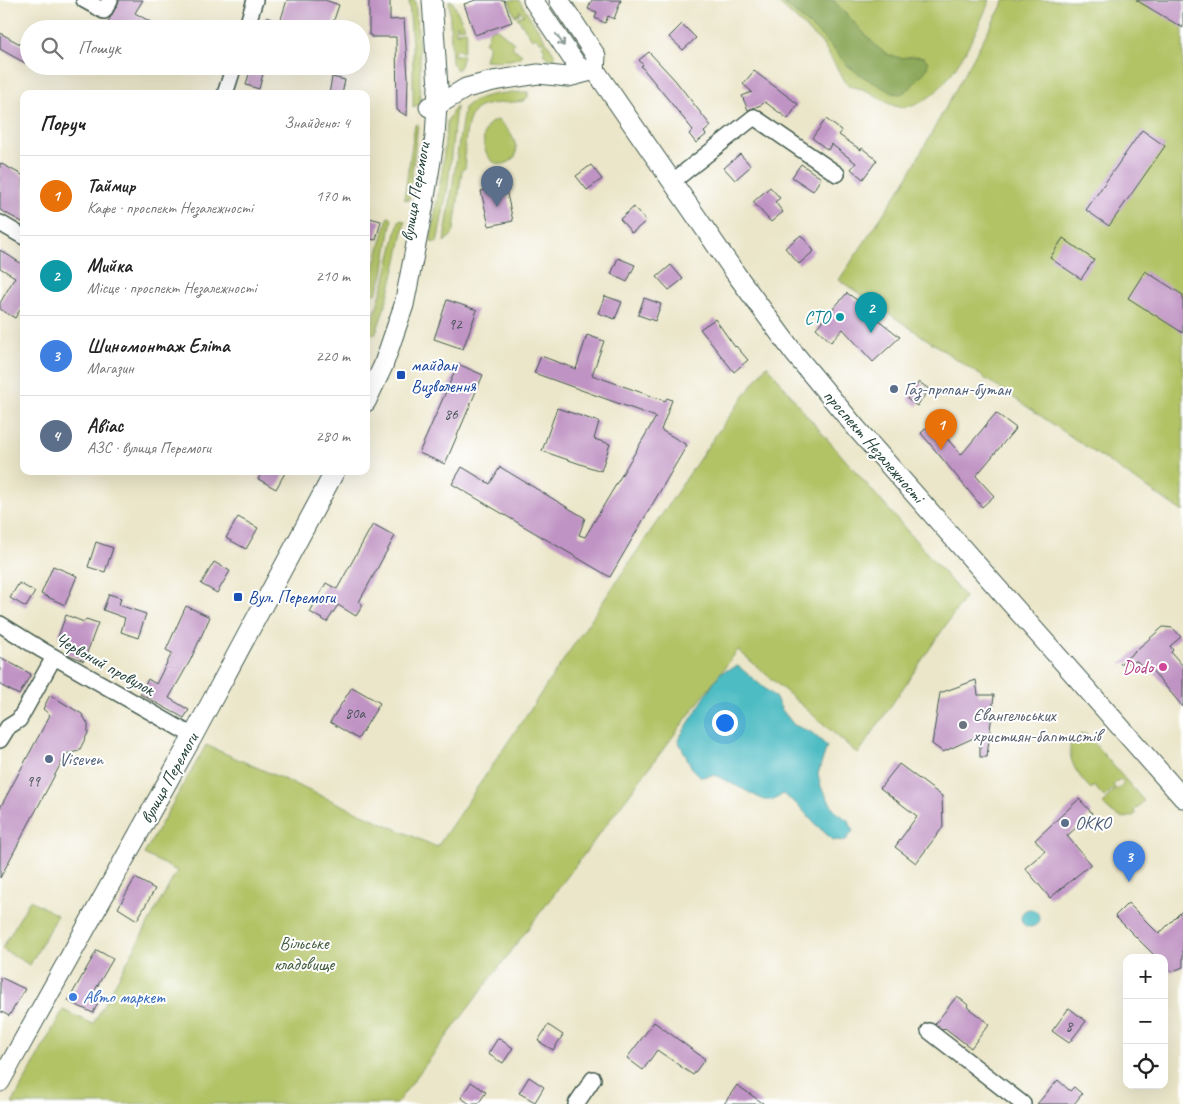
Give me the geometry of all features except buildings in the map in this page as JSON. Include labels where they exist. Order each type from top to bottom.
[{"type":"main road","name":"вулиця Перемоги","points":[[370,394],[383,366],[404,305],[425,200],[435,137],[423,0]]},
{"type":"main road","points":[[432,0],[438,87],[432,106]]},
{"type":"main road","points":[[532,0],[578,67],[595,70]]},
{"type":"main road","points":[[559,0],[596,56],[595,70]]},
{"type":"main road","points":[[432,106],[466,88],[493,81],[538,74],[568,78],[595,70]]},
{"type":"main road","name":"проспект Незалежності","points":[[595,70],[736,274],[800,361],[857,429],[1183,798]]},
{"type":"main road","name":"вулиця Перемоги","points":[[370,368],[384,335],[392,306],[432,106]]},
{"type":"main road","name":"вулиця Перемоги","points":[[0,1065],[189,734],[322,475]]},
{"type":"main road","name":"вулиця Перемоги","points":[[0,1082],[332,475]]},
{"type":"street","points":[[84,0],[104,11],[110,0]]},
{"type":"street","points":[[249,20],[255,0]]},
{"type":"street","points":[[227,90],[231,75]]},
{"type":"street","points":[[672,182],[754,116],[837,174]]},
{"type":"street","points":[[0,223],[20,235]]},
{"type":"street","name":"Червоний провулок","points":[[0,624],[189,734]]},
{"type":"street","points":[[0,740],[8,727],[19,720],[54,657]]},
{"type":"street","points":[[929,1030],[1022,1104]]},
{"type":"street","points":[[576,1104],[594,1079]]},
{"type":"green space","points":[[409,0],[415,0],[420,58],[420,104],[413,107],[413,58]]},
{"type":"green space","points":[[449,0],[452,1],[465,27],[458,28],[458,25],[456,25],[456,33],[466,30],[467,34],[463,52],[455,50],[454,55],[463,55],[457,70],[452,63]]},
{"type":"green space","points":[[509,0],[519,0],[555,55],[555,59],[545,56],[543,52],[545,50],[542,45],[544,43],[535,37],[532,39],[517,17],[524,15],[520,10],[520,13],[515,16]]},
{"type":"green space","points":[[775,0],[990,0],[967,48],[944,82],[931,96],[917,104],[901,107],[887,103],[865,90],[848,86],[821,42]]},
{"type":"green space","points":[[780,0],[833,0],[878,48],[889,55],[901,58],[924,57],[928,62],[927,69],[910,88],[901,94],[893,93],[862,76],[847,65],[825,39]]},
{"type":"green space","points":[[1005,0],[1183,0],[1183,512],[839,280],[904,183]]},
{"type":"green space","points":[[496,28],[514,43],[512,47],[522,55],[510,60],[485,60],[489,45],[485,43],[490,30]]},
{"type":"green space","points":[[528,92],[528,97],[523,101],[483,106],[472,114],[467,128],[464,159],[466,162],[465,168],[462,170],[454,230],[452,235],[444,242],[464,108],[486,96]]},
{"type":"green space","points":[[456,106],[448,186],[437,243],[431,242],[431,237],[442,171],[447,121]]},
{"type":"green space","points":[[497,120],[507,129],[516,148],[516,154],[513,159],[507,163],[499,164],[492,161],[484,147],[485,130]]},
{"type":"green space","points":[[418,124],[409,200],[404,199],[415,125]]},
{"type":"green space","points":[[388,217],[392,218],[383,275],[376,294],[370,293],[371,278]]},
{"type":"green space","points":[[399,220],[405,221],[389,293],[375,335],[370,332],[370,329],[384,283]]},
{"type":"green space","name":"Вільське кладовище","points":[[767,365],[808,417],[965,597],[858,754],[738,650],[396,1104],[12,1104],[63,1010],[93,1024],[177,871],[144,854],[206,745],[437,847],[715,436]]},
{"type":"green space","points":[[1080,734],[1086,734],[1144,801],[1134,811],[1136,814],[1127,818],[1118,816],[1103,804],[1116,788],[1118,790],[1124,783],[1120,779],[1113,785],[1115,787],[1104,797],[1094,786],[1091,789],[1081,778],[1071,759],[1070,752],[1072,737],[1075,739]]},
{"type":"green space","points":[[30,900],[57,915],[30,965],[2,949]]},
{"type":"water","points":[[738,666],[775,697],[782,710],[794,725],[811,732],[827,746],[818,774],[821,787],[835,811],[849,821],[853,831],[845,841],[833,840],[798,805],[783,794],[774,800],[764,800],[715,775],[701,777],[692,768],[678,740],[720,673]]},
{"type":"water","points":[[1026,909],[1034,909],[1039,914],[1037,925],[1026,927],[1021,922],[1021,914]]},
{"type":"place","name":"Авіас","points":[[497,207]]},
{"type":"place","name":"СТО","points":[[840,317]]},
{"type":"place","name":"Мийка","points":[[871,333]]},
{"type":"place","name":"майдан Визволення","points":[[401,375]]},
{"type":"place","name":"Газ-пропан-бутан","points":[[894,389]]},
{"type":"place","name":"Таймир","points":[[941,450]]},
{"type":"place","name":"Вул. Перемоги","points":[[238,597]]},
{"type":"place","name":"Dodo","points":[[1163,667]]},
{"type":"place","name":"Євангельських християн-баптистів","points":[[963,725]]},
{"type":"place","name":"Viseven","points":[[49,759]]},
{"type":"place","name":"ОККО","points":[[1065,823]]},
{"type":"place","name":"Шиномонтаж Еліта","points":[[1129,882]]},
{"type":"place","name":"Авто маркет","points":[[73,997]]}]
